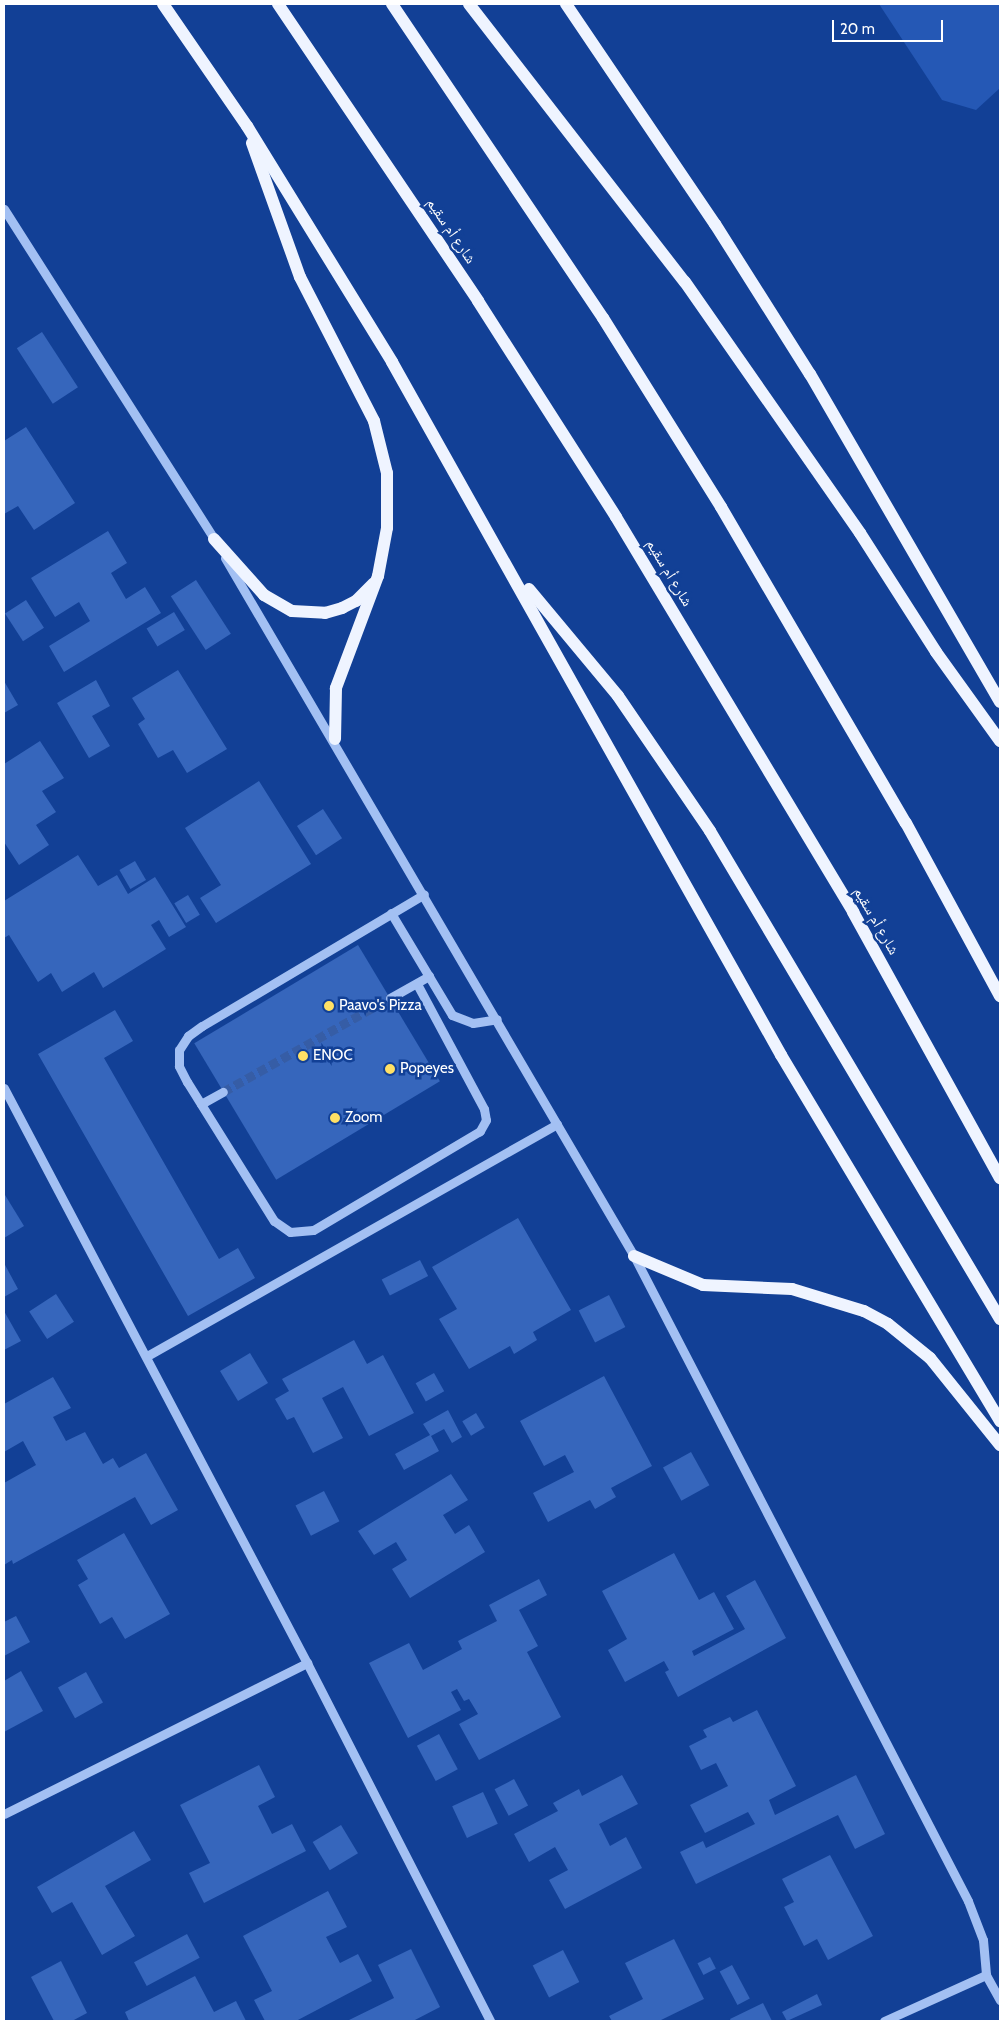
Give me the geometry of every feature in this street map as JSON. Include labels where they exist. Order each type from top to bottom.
[{"type":"main road","points":[[163,4],[248,126],[392,362],[512,570],[776,1047],[1000,1421]]},
{"type":"main road","name":"شارع أم سقيم","points":[[278,4],[478,301],[616,517],[852,912],[1000,1178]]},
{"type":"main road","points":[[392,4],[586,293],[721,507],[901,815],[1000,996]]},
{"type":"main road","points":[[469,4],[690,289],[860,533],[936,652],[1000,741]]},
{"type":"main road","points":[[566,4],[710,216],[810,374],[1000,702]]},
{"type":"main road","points":[[248,126],[265,186],[300,277],[362,396],[382,447],[388,501],[378,576],[336,688],[335,739]]},
{"type":"main road","points":[[214,538],[264,595],[292,611],[325,613],[342,608],[356,601],[378,576]]},
{"type":"main road","points":[[512,570],[612,689],[666,762],[1000,1319]]},
{"type":"main road","points":[[634,1256],[703,1285],[792,1290],[864,1311],[888,1324],[930,1358],[1000,1445]]},
{"type":"street","points":[[4,209],[214,538],[335,739],[634,1256],[968,1901],[983,1940],[986,1975],[991,1989],[1000,2000]]},
{"type":"street","points":[[418,984],[484,1109],[486,1120],[480,1131],[312,1230],[290,1232],[274,1221],[201,1104],[179,1066],[179,1050],[188,1036],[424,894]]},
{"type":"street","points":[[391,914],[452,1015],[462,1022],[497,1019]]},
{"type":"street","points":[[390,998],[418,984],[429,976]]},
{"type":"street","points":[[4,1088],[147,1356],[307,1663],[490,2021]]},
{"type":"street","points":[[201,1104],[223,1092]]},
{"type":"street","points":[[147,1356],[557,1124]]},
{"type":"street","points":[[4,1814],[307,1663]]},
{"type":"street","points":[[884,2021],[986,1975]]},
{"type":"shaded area","points":[[879,4],[1000,4],[1000,88],[976,110],[942,100]]},
{"type":"building","points":[[42,332],[78,387],[53,404],[17,348]]},
{"type":"building","points":[[26,427],[75,503],[34,530],[18,506],[4,514],[4,441]]},
{"type":"building","points":[[108,531],[127,563],[111,573],[126,599],[145,587],[161,613],[64,672],[49,646],[90,621],[79,602],[55,617],[31,578]]},
{"type":"building","points":[[196,580],[231,634],[206,650],[171,596]]},
{"type":"building","points":[[26,600],[44,628],[23,641],[5,614]]},
{"type":"building","points":[[174,612],[185,630],[157,646],[147,628]]},
{"type":"building","points":[[178,670],[227,749],[187,773],[173,750],[158,758],[138,724],[145,719],[132,698]]},
{"type":"building","points":[[96,680],[110,706],[92,716],[110,746],[89,758],[57,703]]},
{"type":"building","points":[[4,681],[18,705],[4,713]]},
{"type":"building","points":[[40,741],[64,778],[42,791],[56,812],[36,825],[49,845],[19,865],[4,842],[4,764]]},
{"type":"building","points":[[259,781],[311,864],[216,923],[200,898],[221,885],[185,828]]},
{"type":"building","points":[[323,809],[342,838],[316,855],[297,826]]},
{"type":"building","points":[[78,855],[98,886],[117,875],[128,894],[155,877],[186,927],[169,937],[159,920],[151,925],[166,949],[103,988],[94,972],[62,992],[51,973],[38,982],[9,935],[4,938],[4,901]]},
{"type":"building","points":[[135,861],[146,880],[130,889],[119,870]]},
{"type":"building","points":[[188,895],[200,915],[186,923],[174,903]]},
{"type":"building","points":[[358,945],[440,1081],[276,1180],[194,1043]]},
{"type":"building","points":[[115,1010],[133,1041],[104,1058],[219,1259],[238,1248],[255,1278],[188,1316],[38,1054]]},
{"type":"building","points":[[4,1196],[24,1226],[4,1238]]},
{"type":"building","points":[[518,1218],[571,1310],[533,1332],[537,1340],[514,1354],[510,1346],[469,1369],[439,1319],[457,1309],[432,1267]]},
{"type":"building","points":[[420,1260],[428,1276],[390,1296],[382,1280]]},
{"type":"building","points":[[4,1263],[18,1289],[4,1297]]},
{"type":"building","points":[[56,1294],[74,1322],[47,1339],[29,1311]]},
{"type":"building","points":[[609,1295],[625,1327],[595,1343],[579,1310]]},
{"type":"building","points":[[4,1311],[21,1341],[4,1350]]},
{"type":"building","points":[[354,1340],[367,1364],[383,1355],[414,1413],[369,1436],[343,1387],[322,1398],[343,1438],[313,1453],[294,1417],[287,1420],[275,1399],[289,1391],[282,1379]]},
{"type":"building","points":[[250,1353],[268,1383],[238,1401],[220,1371]]},
{"type":"building","points":[[434,1373],[444,1391],[426,1402],[416,1383]]},
{"type":"building","points":[[604,1376],[652,1466],[611,1488],[616,1497],[595,1509],[590,1500],[548,1522],[533,1493],[574,1472],[565,1455],[544,1466],[520,1421]]},
{"type":"building","points":[[53,1377],[71,1408],[53,1417],[66,1441],[85,1432],[103,1464],[113,1458],[119,1468],[146,1453],[178,1510],[151,1525],[135,1497],[13,1564],[12,1560],[4,1565],[4,1483],[36,1465],[23,1441],[4,1452],[4,1404]]},
{"type":"building","points":[[448,1410],[462,1437],[452,1443],[444,1429],[431,1436],[439,1451],[404,1470],[395,1454],[430,1435],[423,1424]]},
{"type":"building","points":[[476,1413],[485,1428],[471,1436],[462,1421]]},
{"type":"building","points":[[691,1452],[709,1485],[681,1501],[663,1468]]},
{"type":"building","points":[[451,1474],[468,1500],[443,1515],[455,1534],[469,1525],[485,1552],[410,1598],[392,1569],[407,1560],[396,1542],[374,1555],[358,1531]]},
{"type":"building","points":[[324,1491],[339,1521],[311,1536],[295,1506]]},
{"type":"building","points":[[124,1533],[170,1614],[125,1639],[112,1617],[100,1624],[78,1585],[88,1579],[77,1560]]},
{"type":"building","points":[[674,1553],[699,1600],[714,1592],[734,1629],[692,1651],[694,1656],[745,1629],[726,1596],[755,1580],[786,1638],[678,1697],[665,1672],[669,1670],[664,1661],[625,1682],[608,1650],[627,1639],[602,1591]]},
{"type":"building","points":[[539,1579],[547,1595],[519,1610],[538,1646],[527,1652],[561,1717],[479,1760],[459,1724],[478,1714],[469,1699],[464,1701],[457,1689],[451,1692],[461,1710],[408,1738],[369,1663],[409,1643],[423,1670],[462,1649],[458,1641],[497,1621],[489,1605]]},
{"type":"building","points":[[16,1616],[30,1642],[4,1656],[4,1622]]},
{"type":"building","points":[[21,1671],[43,1711],[4,1732],[4,1681]]},
{"type":"building","points":[[86,1672],[103,1703],[75,1718],[58,1688]]},
{"type":"building","points":[[757,1710],[796,1786],[769,1800],[775,1815],[856,1775],[885,1834],[855,1849],[838,1815],[696,1884],[680,1852],[703,1841],[706,1848],[755,1824],[748,1812],[705,1833],[690,1805],[728,1786],[716,1763],[701,1770],[689,1746],[707,1737],[703,1730],[730,1717],[733,1722]]},
{"type":"building","points":[[439,1734],[458,1769],[436,1781],[417,1746]]},
{"type":"building","points":[[259,1765],[275,1797],[258,1806],[272,1834],[292,1824],[306,1851],[204,1903],[189,1873],[210,1863],[180,1805]]},
{"type":"building","points":[[622,1775],[638,1804],[599,1824],[610,1846],[626,1837],[642,1868],[565,1909],[549,1880],[568,1870],[555,1847],[529,1862],[514,1834],[558,1811],[553,1803],[579,1789],[582,1796]]},
{"type":"building","points":[[514,1779],[528,1805],[509,1816],[495,1789]]},
{"type":"building","points":[[483,1792],[498,1824],[467,1838],[452,1806]]},
{"type":"building","points":[[341,1825],[358,1853],[330,1870],[313,1842]]},
{"type":"building","points":[[134,1831],[151,1860],[105,1886],[135,1936],[102,1955],[72,1902],[52,1913],[37,1887]]},
{"type":"building","points":[[830,1855],[873,1936],[828,1960],[817,1939],[804,1946],[784,1907],[794,1902],[782,1879]]},
{"type":"building","points":[[328,1891],[347,1927],[326,1937],[340,1963],[358,1954],[372,1981],[296,2021],[265,2021],[254,2000],[272,1991],[243,1936]]},
{"type":"building","points":[[187,1934],[200,1958],[147,1986],[134,1962]]},
{"type":"building","points":[[674,1939],[704,1999],[659,2021],[612,2021],[609,2016],[643,1999],[625,1963]]},
{"type":"building","points":[[411,1949],[440,2007],[413,2021],[347,2021],[394,1998],[378,1965]]},
{"type":"building","points":[[563,1950],[579,1982],[549,1998],[533,1965]]},
{"type":"building","points":[[710,1957],[716,1969],[703,1975],[698,1963]]},
{"type":"building","points":[[61,1961],[87,2013],[72,2021],[54,2021],[31,1977]]},
{"type":"building","points":[[732,1965],[750,1999],[737,2005],[720,1972]]},
{"type":"building","points":[[195,1976],[214,2012],[236,2001],[246,2021],[129,2021],[125,2012]]},
{"type":"building","points":[[817,1994],[822,2005],[787,2021],[782,2012]]},
{"type":"building","points":[[763,2003],[772,2021],[731,2021],[730,2019]]},
{"type":"tunnel","points":[[223,1092],[390,998]]},
{"type":"place","name":"Paavo's Pizza","points":[[329,1006]]},
{"type":"place","name":"ENOC","points":[[303,1056]]},
{"type":"place","name":"Popeyes","points":[[390,1069]]},
{"type":"place","name":"Zoom","points":[[335,1118]]}]
